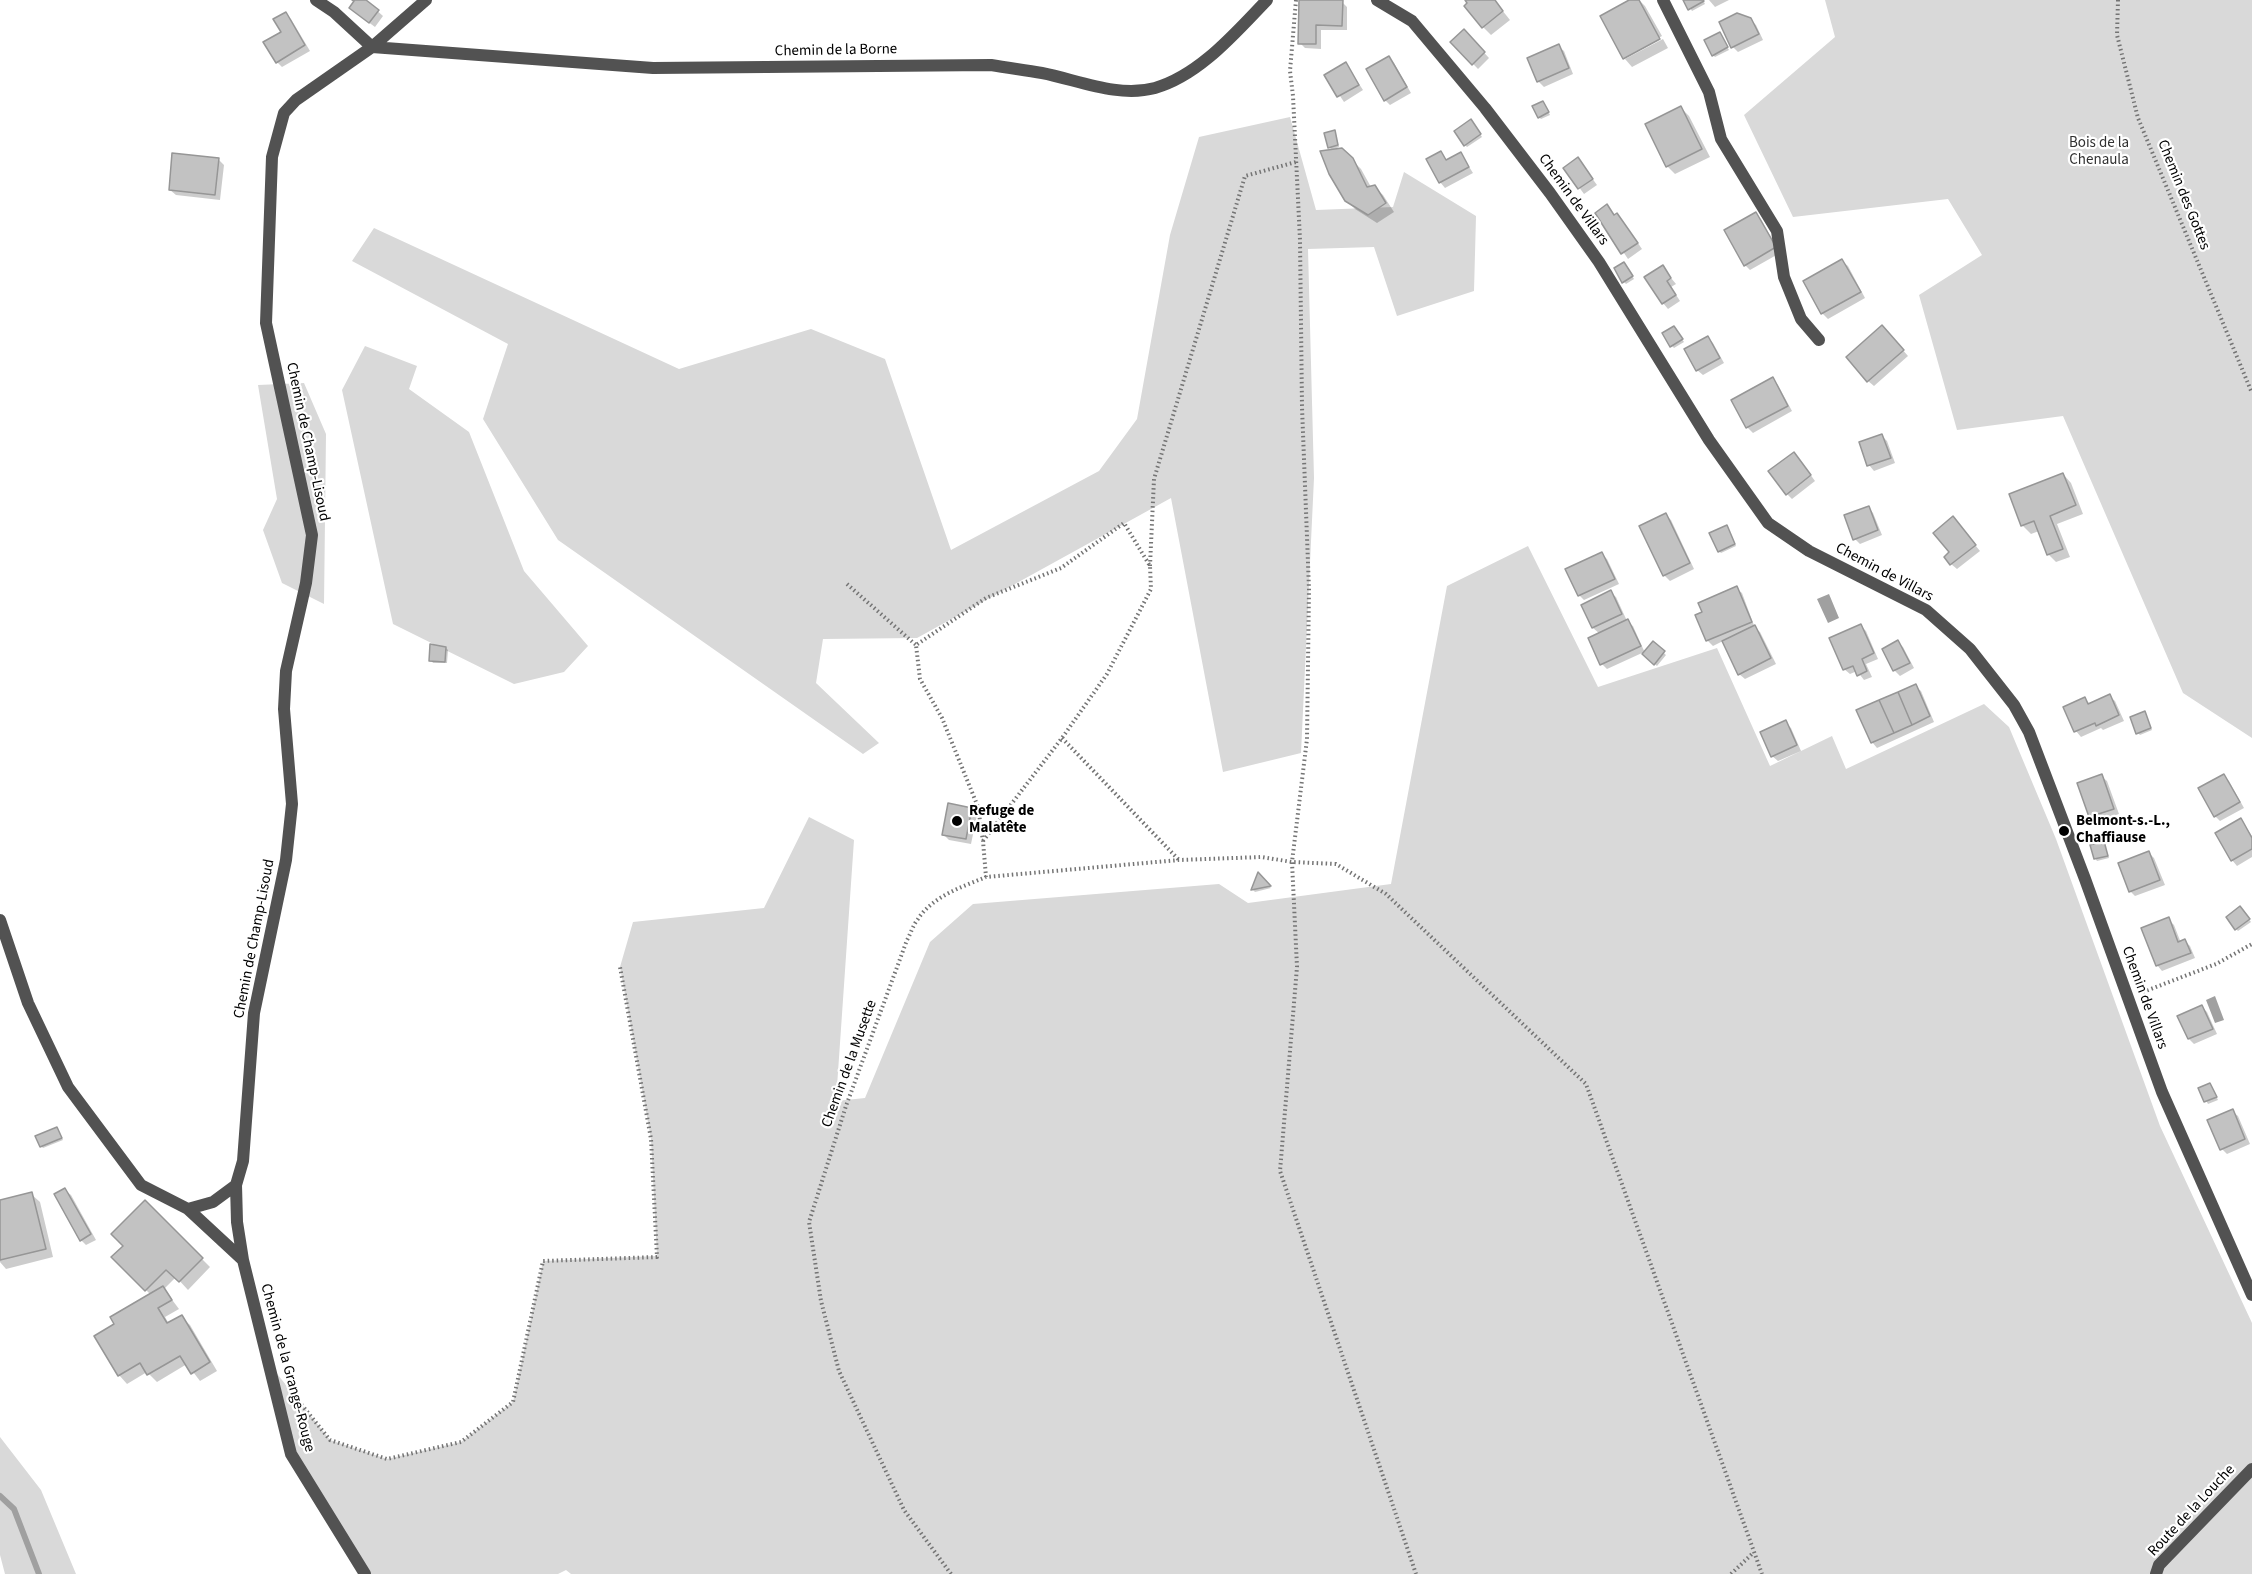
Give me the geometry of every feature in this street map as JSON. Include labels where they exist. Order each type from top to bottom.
[{"type":"street","points":[[316,0],[334,12],[372,47],[426,0]]},
{"type":"street","name":"Chemin de la Borne","points":[[372,47],[653,68],[991,65],[1041,73],[1116,90],[1135,91],[1155,88],[1178,79],[1204,61],[1267,0]]},
{"type":"street","name":"Chemin de Villars","points":[[1377,0],[1412,21],[1485,108],[1550,192],[1599,262],[1709,440],[1768,523],[1809,551],[1926,610],[1970,649],[2014,705],[2029,732],[2162,1092],[2252,1295]]},
{"type":"street","points":[[1663,0],[1709,92],[1720,138],[1777,231],[1784,277],[1801,319],[1819,340]]},
{"type":"street","name":"Chemin de Champ-Lisoud","points":[[237,1185],[243,1161],[254,1013],[286,860],[292,804],[284,709],[286,671],[306,582],[312,535],[266,323],[272,157],[284,113],[296,100],[372,47]]},
{"type":"street","points":[[0,920],[28,1003],[68,1087],[141,1185],[188,1209],[243,1260]]},
{"type":"street","points":[[188,1209],[213,1202],[237,1185]]},
{"type":"street","name":"Chemin de la Grange-Rouge","points":[[237,1185],[237,1222],[243,1260],[291,1454],[365,1574]]},
{"type":"street","name":"Route de la Louche","points":[[2156,1574],[2159,1565],[2252,1469]]},
{"type":"path","points":[[1296,0],[1290,70],[1296,162],[1309,589],[1307,739],[1292,862],[1297,967],[1280,1171],[1416,1574]]},
{"type":"path","name":"Chemin des Gottes","points":[[2118,0],[2117,35],[2138,118],[2252,393]]},
{"type":"path","points":[[984,841],[1107,674],[1151,589],[1154,478],[1245,176],[1296,162]]},
{"type":"path","points":[[916,645],[986,598],[1061,568],[1124,523],[1150,566]]},
{"type":"path","points":[[847,584],[916,645],[920,680],[942,718],[978,807],[984,841],[986,877]]},
{"type":"path","points":[[1062,738],[1179,860]]},
{"type":"path","name":"Chemin de la Musette","points":[[951,1574],[904,1510],[839,1371],[821,1301],[809,1222],[846,1106],[907,940],[918,919],[934,902],[986,877],[1179,860],[1262,857],[1292,862],[1336,864],[1386,894],[1586,1084],[1762,1574]]},
{"type":"path","points":[[2128,997],[2216,964],[2252,944]]},
{"type":"path","points":[[293,1393],[330,1440],[387,1459],[461,1442],[513,1402],[543,1261],[657,1257],[651,1140],[621,967]]},
{"type":"path","points":[[1731,1574],[1753,1553]]},
{"type":"green space","name":"Bois de la Chenaula","points":[[1825,0],[2252,0],[2252,738],[2183,693],[2063,416],[1957,430],[1919,295],[1982,255],[1948,199],[1793,217],[1744,115],[1835,37]]},
{"type":"green space","points":[[1290,117],[1316,210],[1393,207],[1404,172],[1476,216],[1474,291],[1397,316],[1374,247],[1308,249],[1314,478],[1301,753],[1223,772],[1171,498],[917,638],[823,639],[816,683],[879,743],[863,754],[558,540],[483,419],[508,344],[352,261],[374,228],[679,369],[811,329],[885,359],[951,550],[1099,471],[1137,419],[1170,235],[1199,137]]},
{"type":"green space","points":[[365,346],[417,366],[409,389],[469,432],[524,571],[588,646],[564,672],[514,684],[393,624],[342,390]]},
{"type":"green space","points":[[304,383],[326,434],[324,604],[282,583],[263,530],[277,499],[258,385]]},
{"type":"green space","points":[[1528,546],[1598,687],[1717,648],[1770,766],[1832,736],[1846,769],[1984,704],[2009,727],[2056,839],[2160,1126],[2252,1323],[2252,1574],[571,1574],[566,1570],[558,1574],[365,1574],[291,1454],[270,1365],[330,1440],[387,1459],[461,1442],[513,1402],[543,1261],[657,1256],[651,1139],[620,967],[633,922],[764,908],[809,817],[854,840],[836,1101],[865,1098],[930,942],[973,904],[1219,884],[1248,903],[1391,884],[1447,586]]},
{"type":"green space","points":[[0,1437],[41,1490],[76,1574],[5,1574],[0,1555]]},
{"type":"shaded area","points":[[1829,594],[1839,618],[1828,623],[1817,599]]},
{"type":"shaded area","points":[[2215,996],[2224,1020],[2215,1023],[2206,1000]]},
{"type":"building","points":[[352,0],[366,0],[379,10],[369,23],[349,8],[354,1]]},
{"type":"building","points":[[1299,0],[1343,0],[1342,26],[1316,25],[1316,44],[1298,44]]},
{"type":"building","points":[[1465,0],[1495,0],[1503,11],[1482,28],[1464,6],[1467,3]]},
{"type":"building","points":[[1629,0],[1639,0],[1660,39],[1623,59],[1600,16]]},
{"type":"building","points":[[1683,0],[1703,0],[1704,1],[1688,10]]},
{"type":"building","points":[[286,12],[305,45],[276,63],[263,42],[281,32],[273,19]]},
{"type":"building","points":[[1737,13],[1751,18],[1759,34],[1731,48],[1719,22]]},
{"type":"building","points":[[1464,29],[1485,52],[1472,65],[1450,42]]},
{"type":"building","points":[[1720,32],[1728,47],[1712,56],[1704,40]]},
{"type":"building","points":[[1559,44],[1569,68],[1537,82],[1527,58]]},
{"type":"building","points":[[1389,56],[1407,87],[1384,101],[1366,69]]},
{"type":"building","points":[[1346,62],[1359,85],[1337,97],[1324,75]]},
{"type":"building","points":[[1543,101],[1549,112],[1538,118],[1532,106]]},
{"type":"building","points":[[1681,106],[1702,149],[1666,167],[1645,124]]},
{"type":"building","points":[[1471,119],[1481,134],[1464,146],[1454,131]]},
{"type":"building","points":[[1335,130],[1338,145],[1328,148],[1324,133]]},
{"type":"building","points":[[1342,148],[1353,158],[1367,187],[1375,185],[1386,203],[1368,215],[1345,201],[1329,174],[1320,151]]},
{"type":"building","points":[[1441,151],[1446,160],[1461,152],[1469,167],[1439,183],[1426,159]]},
{"type":"building","points":[[172,153],[219,158],[215,195],[169,190]]},
{"type":"building","points":[[1578,157],[1593,179],[1578,189],[1563,168]]},
{"type":"building","points":[[1607,204],[1614,215],[1617,213],[1638,243],[1621,254],[1595,213]]},
{"type":"building","points":[[1756,212],[1776,247],[1744,266],[1724,230]]},
{"type":"building","points":[[1842,259],[1861,292],[1821,314],[1803,281]]},
{"type":"building","points":[[1624,262],[1633,276],[1622,283],[1614,268]]},
{"type":"building","points":[[1663,265],[1671,278],[1667,281],[1676,295],[1662,304],[1644,277]]},
{"type":"building","points":[[1882,325],[1904,350],[1867,382],[1846,357]]},
{"type":"building","points":[[1674,326],[1683,339],[1670,347],[1662,333]]},
{"type":"building","points":[[1708,336],[1720,358],[1696,371],[1684,349]]},
{"type":"building","points":[[1773,377],[1788,406],[1746,428],[1731,400]]},
{"type":"building","points":[[1882,434],[1891,458],[1867,466],[1859,442]]},
{"type":"building","points":[[1794,452],[1811,475],[1786,495],[1768,471]]},
{"type":"building","points":[[2063,473],[2076,505],[2050,516],[2063,549],[2047,555],[2034,521],[2021,526],[2009,494]]},
{"type":"building","points":[[1869,506],[1878,530],[1853,540],[1844,515]]},
{"type":"building","points":[[1666,513],[1690,563],[1663,576],[1639,526]]},
{"type":"building","points":[[1953,516],[1976,545],[1950,565],[1944,557],[1949,552],[1933,533]]},
{"type":"building","points":[[1727,525],[1735,544],[1718,552],[1709,533]]},
{"type":"building","points":[[1602,552],[1615,579],[1578,596],[1565,569]]},
{"type":"building","points":[[1737,586],[1752,622],[1706,641],[1695,615],[1702,612],[1698,603]]},
{"type":"building","points":[[1611,590],[1622,614],[1592,628],[1581,605]]},
{"type":"building","points":[[1628,619],[1641,646],[1600,665],[1588,638]]},
{"type":"building","points":[[1861,624],[1874,653],[1862,659],[1867,671],[1857,676],[1853,666],[1843,670],[1829,638]]},
{"type":"building","points":[[1755,625],[1771,658],[1738,675],[1722,641]]},
{"type":"building","points":[[1898,640],[1910,663],[1893,671],[1882,649]]},
{"type":"building","points":[[1653,641],[1665,651],[1654,665],[1642,654]]},
{"type":"building","points":[[430,644],[446,647],[445,662],[429,661]]},
{"type":"building","points":[[1916,684],[1930,716],[1912,725],[1898,692]]},
{"type":"building","points":[[1898,692],[1912,725],[1894,733],[1879,700]]},
{"type":"building","points":[[2110,694],[2119,715],[2096,726],[2095,723],[2074,732],[2063,707],[2085,697],[2088,704]]},
{"type":"building","points":[[1879,700],[1894,733],[1871,743],[1856,710]]},
{"type":"building","points":[[2145,711],[2151,728],[2136,734],[2130,717]]},
{"type":"building","points":[[1786,720],[1797,745],[1771,757],[1760,732]]},
{"type":"building","points":[[2102,774],[2114,809],[2089,817],[2077,783]]},
{"type":"building","points":[[2224,774],[2240,802],[2214,817],[2198,788]]},
{"type":"building","name":"Refuge de Malatête","points":[[948,803],[972,808],[966,839],[942,835]]},
{"type":"building","points":[[2241,818],[2252,838],[2252,849],[2231,861],[2215,833]]},
{"type":"building","points":[[2104,841],[2108,856],[2094,859],[2090,845]]},
{"type":"building","points":[[2149,851],[2160,880],[2129,892],[2118,863]]},
{"type":"building","points":[[1258,872],[1271,886],[1251,890]]},
{"type":"building","points":[[2240,906],[2250,919],[2235,930],[2226,917]]},
{"type":"building","points":[[2169,917],[2178,942],[2185,939],[2191,953],[2156,966],[2141,928]]},
{"type":"building","points":[[2202,1005],[2213,1029],[2188,1039],[2177,1016]]},
{"type":"building","points":[[2210,1083],[2217,1097],[2204,1102],[2198,1088]]},
{"type":"building","points":[[2233,1109],[2245,1139],[2220,1150],[2207,1120]]},
{"type":"building","points":[[57,1127],[62,1138],[40,1147],[35,1136]]},
{"type":"building","points":[[65,1188],[91,1234],[80,1241],[54,1194]]},
{"type":"building","points":[[32,1192],[46,1249],[0,1260],[0,1200]]},
{"type":"building","points":[[145,1200],[203,1258],[179,1282],[166,1270],[145,1291],[111,1257],[123,1246],[111,1234]]},
{"type":"building","points":[[163,1286],[172,1300],[158,1308],[167,1323],[182,1315],[210,1362],[191,1374],[180,1356],[147,1375],[140,1363],[118,1376],[94,1336],[114,1324],[110,1317]]},
{"type":"waterway","points":[[0,1496],[14,1509],[39,1574]]},
{"type":"place","name":"Refuge de Malatête","points":[[957,821]]},
{"type":"place","name":"Belmont-s.-L., Chaffiause","points":[[2064,831]]}]
